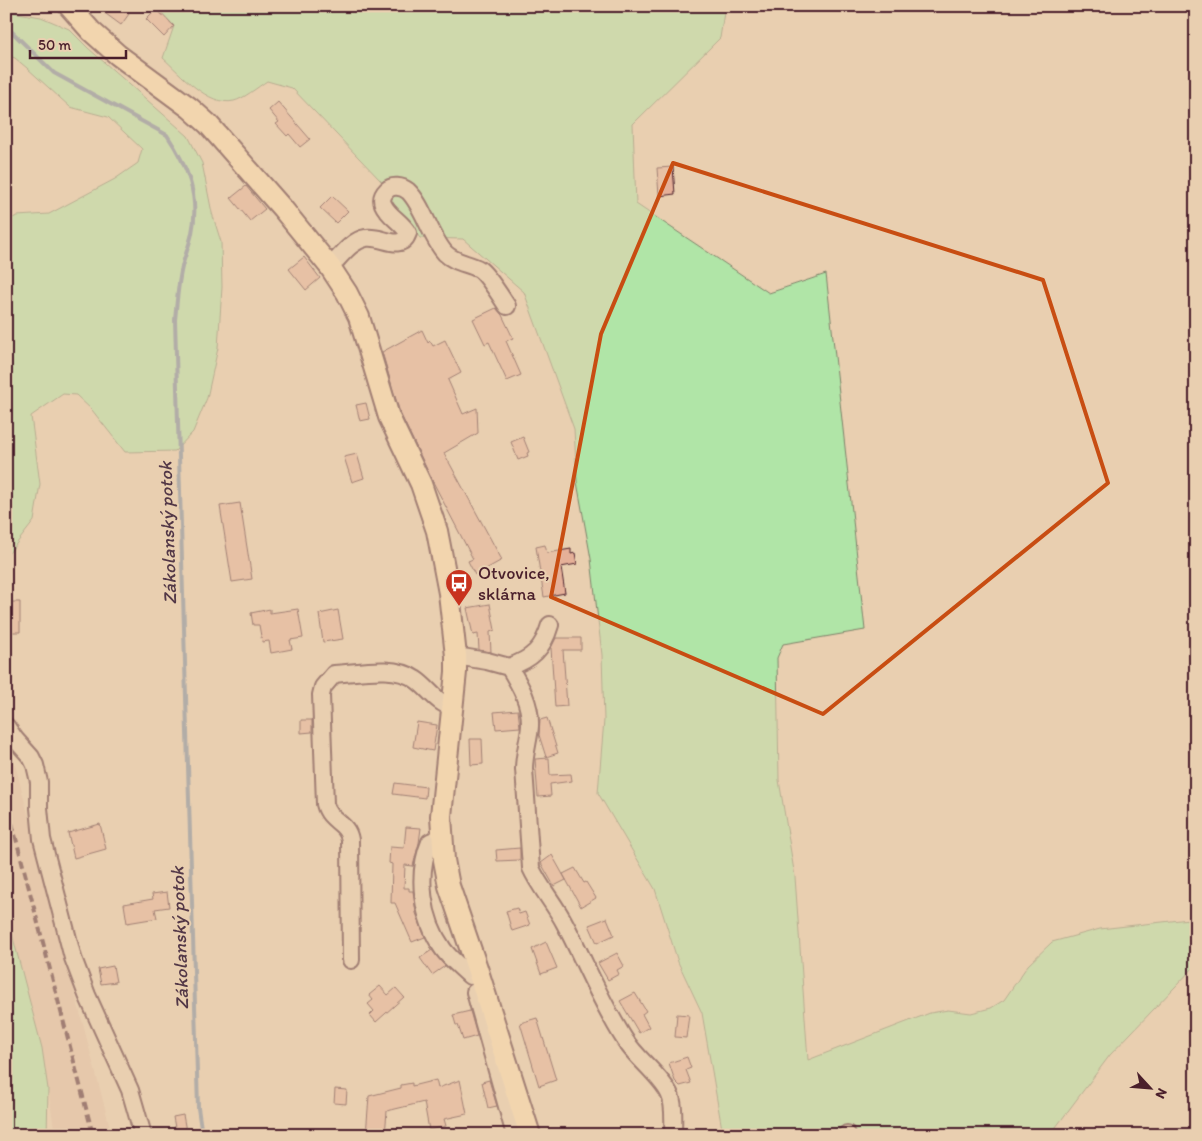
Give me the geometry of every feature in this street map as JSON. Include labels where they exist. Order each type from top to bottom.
[{"type":"main road","points":[[69,6],[90,31],[118,55],[190,108],[208,124],[282,208],[330,267],[347,293],[359,318],[389,417],[421,484],[437,531],[449,593],[456,656],[456,672],[443,783],[442,837],[444,860],[449,886],[474,972],[530,1135]]},
{"type":"street","points":[[330,267],[357,240],[375,237],[393,243],[404,241],[408,233],[382,202],[383,196],[389,188],[395,186],[408,191],[445,253],[456,261],[481,270],[507,306]]},
{"type":"street","points":[[456,656],[487,660],[509,667],[524,662],[536,654],[544,643],[550,625]]},
{"type":"street","points":[[509,667],[528,703],[530,716],[530,727],[524,755],[531,868],[538,883],[565,923],[587,971],[623,1038],[670,1094],[673,1112],[673,1135]]},
{"type":"street","points":[[351,960],[350,840],[348,831],[331,817],[327,812],[325,804],[321,695],[323,687],[334,674],[398,672],[413,677],[439,702],[452,707]]},
{"type":"street","points":[[6,726],[31,757],[35,765],[39,782],[42,839],[74,958],[87,995],[130,1090],[143,1135]]},
{"type":"street","points":[[442,837],[430,842],[424,855],[422,874],[428,916],[444,950],[474,972],[516,1135]]},
{"type":"highlighted area","points":[[673,163],[1043,280],[1108,483],[823,714],[551,597],[601,334]]},
{"type":"shaded area","points":[[6,730],[112,1135],[55,1135],[42,1048],[6,911]]},
{"type":"green space","points":[[156,6],[725,6],[720,38],[633,124],[636,204],[769,293],[826,274],[865,630],[783,644],[777,658],[779,780],[795,877],[808,1060],[930,1013],[948,1010],[971,1013],[991,1008],[1004,1000],[1028,965],[1052,942],[1100,929],[1189,919],[1196,928],[1196,965],[1110,1055],[1050,1135],[723,1135],[702,1013],[678,962],[655,889],[598,793],[604,720],[602,655],[591,559],[577,482],[574,429],[524,292],[463,239],[420,238],[395,206],[381,181],[292,88],[267,81],[242,98],[234,101],[224,101],[214,99],[195,87],[163,58],[174,26]]},
{"type":"green space","points":[[6,11],[41,17],[69,29],[188,136],[202,163],[212,213],[221,242],[222,287],[218,348],[207,398],[193,432],[175,451],[125,452],[92,410],[76,395],[63,394],[31,416],[40,484],[34,521],[6,557],[6,221],[17,216],[49,214],[115,179],[138,163],[142,149],[108,117],[70,107],[15,58],[6,55]]},
{"type":"green space","points":[[6,911],[42,1048],[48,1089],[47,1135],[6,1135]]},
{"type":"building","points":[[95,6],[117,6],[129,14],[121,25]]},
{"type":"building","points":[[156,9],[174,26],[164,37],[146,19]]},
{"type":"building","points":[[278,102],[310,139],[300,147],[289,134],[287,136],[276,124],[279,122],[269,110]]},
{"type":"building","points":[[673,167],[675,194],[659,196],[657,168]]},
{"type":"building","points":[[246,186],[265,209],[250,221],[231,198]]},
{"type":"building","points":[[332,196],[348,211],[336,223],[320,208]]},
{"type":"building","points":[[304,257],[320,278],[306,290],[289,269]]},
{"type":"building","points":[[496,308],[502,315],[513,338],[506,341],[521,375],[507,381],[489,342],[485,344],[473,319]]},
{"type":"building","points":[[422,330],[428,343],[430,341],[433,346],[445,340],[461,373],[448,380],[463,414],[477,408],[478,433],[444,453],[502,560],[475,575],[468,561],[473,559],[400,413],[382,352]]},
{"type":"building","points":[[366,403],[370,419],[360,421],[356,405]]},
{"type":"building","points":[[523,437],[529,452],[527,453],[528,456],[518,460],[511,442]]},
{"type":"building","points":[[357,454],[364,478],[352,482],[344,457]]},
{"type":"building","points":[[240,503],[252,579],[232,582],[220,506]]},
{"type":"building","points":[[545,545],[547,553],[571,549],[571,554],[575,553],[577,564],[561,567],[565,593],[544,597],[536,547]]},
{"type":"building","points":[[6,602],[20,602],[20,632],[8,632]]},
{"type":"building","points":[[490,604],[495,630],[490,632],[491,652],[479,650],[478,634],[473,635],[467,608]]},
{"type":"building","points":[[270,609],[270,613],[298,609],[303,638],[290,640],[292,649],[271,653],[269,641],[262,642],[259,625],[253,625],[251,613]]},
{"type":"building","points":[[338,610],[343,639],[323,642],[319,614]]},
{"type":"building","points":[[556,638],[581,638],[581,650],[563,650],[567,706],[555,707],[551,648]]},
{"type":"building","points":[[518,710],[520,727],[496,729],[494,712]]},
{"type":"building","points":[[547,718],[558,753],[546,757],[539,735],[540,720]]},
{"type":"building","points":[[301,720],[312,720],[312,732],[301,733]]},
{"type":"building","points":[[417,722],[437,725],[433,751],[413,747]]},
{"type":"building","points":[[470,739],[482,739],[483,764],[471,765]]},
{"type":"building","points":[[549,758],[550,775],[571,774],[572,781],[550,784],[551,796],[538,797],[535,759]]},
{"type":"building","points":[[395,783],[426,787],[425,798],[393,794]]},
{"type":"building","points":[[100,824],[106,849],[74,858],[68,833]]},
{"type":"building","points":[[406,827],[421,828],[413,866],[405,865],[404,888],[409,888],[409,891],[413,891],[416,913],[425,937],[412,942],[395,903],[391,903],[392,864],[389,863],[390,847],[404,848]]},
{"type":"building","points":[[520,848],[520,860],[497,861],[496,850]]},
{"type":"building","points":[[552,855],[566,880],[554,886],[541,863]]},
{"type":"building","points":[[575,868],[596,898],[581,907],[563,874]]},
{"type":"building","points":[[167,892],[169,907],[155,909],[157,918],[127,923],[124,904],[153,899],[152,894]]},
{"type":"building","points":[[517,908],[519,914],[525,912],[530,925],[512,931],[506,911]]},
{"type":"building","points":[[607,918],[614,935],[597,943],[589,925]]},
{"type":"building","points":[[546,942],[557,968],[541,974],[532,949]]},
{"type":"building","points":[[432,950],[445,966],[432,975],[420,958]]},
{"type":"building","points":[[617,953],[624,966],[617,970],[619,974],[608,980],[598,963]]},
{"type":"building","points":[[113,966],[116,982],[101,984],[98,969]]},
{"type":"building","points":[[380,986],[388,995],[396,988],[404,997],[376,1022],[370,1015],[374,1011],[368,1004],[373,1000],[369,995]]},
{"type":"building","points":[[635,993],[646,1011],[642,1014],[649,1027],[639,1033],[620,1001]]},
{"type":"building","points":[[470,1011],[477,1036],[463,1040],[453,1015]]},
{"type":"building","points":[[677,1014],[689,1015],[686,1038],[675,1037]]},
{"type":"building","points":[[537,1018],[556,1080],[539,1086],[520,1023]]},
{"type":"building","points":[[687,1057],[691,1068],[686,1070],[691,1083],[680,1086],[675,1081],[669,1063]]},
{"type":"building","points":[[436,1080],[438,1088],[460,1080],[467,1114],[444,1119],[446,1126],[429,1130],[424,1102],[387,1111],[385,1135],[366,1135],[369,1096],[401,1088],[401,1085],[412,1083],[412,1086]]},
{"type":"building","points":[[489,1080],[497,1106],[488,1108],[482,1082]]},
{"type":"building","points":[[335,1089],[347,1090],[346,1104],[334,1103]]},
{"type":"building","points":[[183,1115],[186,1131],[176,1133],[173,1117]]},
{"type":"waterway","name":"Zákolanský potok","points":[[6,26],[54,73],[167,135],[186,169],[193,194],[194,219],[180,277],[175,320],[198,1108],[202,1135]]},
{"type":"railway","points":[[6,800],[93,1135]]},
{"type":"place","name":"Otvovice, sklárna","points":[[459,607]]}]
